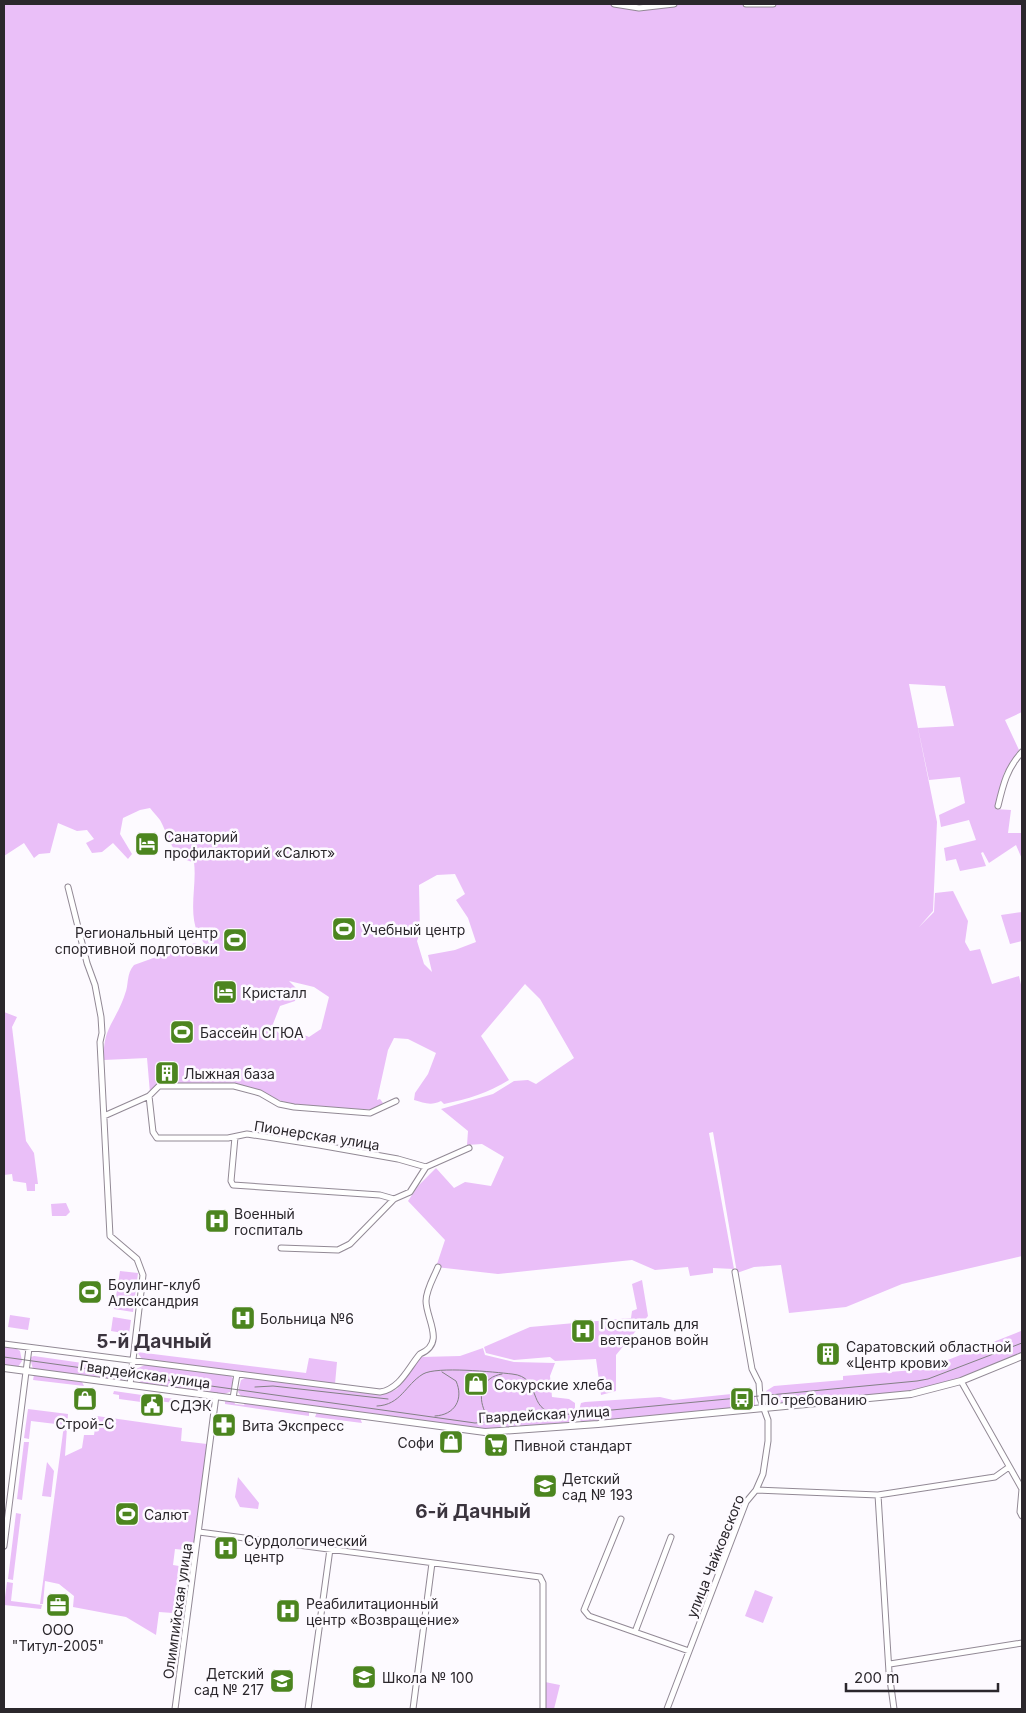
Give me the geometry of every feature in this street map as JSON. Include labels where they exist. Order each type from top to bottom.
[{"type":"street","points":[[614,4],[639,8],[674,4]]},
{"type":"street","points":[[746,4],[773,4]]},
{"type":"street","points":[[998,806],[1006,774],[1022,752]]},
{"type":"street","points":[[68,887],[87,963],[93,977],[100,1017],[110,1236],[137,1259],[143,1275],[130,1385]]},
{"type":"street","points":[[104,1116],[149,1096],[159,1086],[234,1086],[260,1093],[279,1104],[294,1107],[370,1113],[396,1100]]},
{"type":"street","name":"Пионерская улица","points":[[149,1096],[153,1132],[157,1138],[235,1137],[247,1134],[398,1159],[426,1167]]},
{"type":"street","points":[[235,1137],[233,1185],[380,1196],[394,1199]]},
{"type":"street","points":[[281,1248],[338,1250],[350,1244],[394,1199],[410,1192],[426,1167],[469,1148]]},
{"type":"street","points":[[4,1344],[380,1392],[390,1391],[396,1387],[434,1337],[426,1303],[438,1267]]},
{"type":"street","name":"улица Чайковского","points":[[667,1709],[746,1502],[756,1490],[763,1474],[768,1441],[768,1420],[760,1389],[752,1370],[736,1272]]},
{"type":"street","points":[[4,1546],[6,1506],[29,1348]]},
{"type":"street","name":"Гвардейская улица","points":[[4,1368],[490,1432],[764,1409],[911,1394],[961,1381],[1022,1356]]},
{"type":"street","points":[[233,1398],[236,1374]]},
{"type":"street","points":[[961,1381],[1022,1489],[1020,1512],[1022,1516]]},
{"type":"street","name":"Олимпийская улица","points":[[175,1709],[216,1396]]},
{"type":"street","points":[[756,1490],[878,1495],[995,1477],[1009,1467]]},
{"type":"street","points":[[878,1495],[894,1709]]},
{"type":"street","points":[[621,1519],[584,1610],[589,1616],[689,1651]]},
{"type":"street","points":[[199,1532],[540,1577],[543,1583],[543,1709]]},
{"type":"street","points":[[635,1632],[671,1537]]},
{"type":"street","points":[[308,1709],[330,1549]]},
{"type":"street","points":[[414,1709],[432,1563]]},
{"type":"street","points":[[890,1664],[1022,1643]]},
{"type":"shaded area","points":[[4,4],[1022,4],[1022,712],[1005,720],[1019,750],[1004,773],[995,809],[1011,810],[1008,833],[1022,833],[1022,859],[1016,845],[989,863],[983,852],[981,853],[986,866],[960,871],[956,859],[946,861],[944,848],[976,840],[969,820],[941,827],[939,815],[965,803],[960,777],[929,780],[918,728],[954,726],[945,686],[909,684],[937,822],[933,911],[919,927],[934,912],[935,893],[953,891],[968,921],[965,942],[970,951],[980,949],[992,984],[1019,976],[1022,989],[1022,1256],[902,1284],[846,1307],[789,1313],[781,1265],[754,1267],[737,1273],[713,1132],[709,1133],[734,1269],[713,1268],[713,1273],[690,1276],[688,1267],[655,1270],[632,1260],[498,1274],[436,1267],[445,1240],[408,1201],[418,1186],[436,1168],[454,1188],[465,1182],[491,1186],[504,1157],[482,1144],[467,1145],[468,1131],[441,1109],[493,1094],[514,1081],[528,1080],[536,1084],[574,1058],[540,999],[525,984],[481,1036],[509,1080],[470,1098],[444,1104],[441,1101],[431,1104],[414,1100],[415,1093],[428,1074],[436,1053],[408,1039],[394,1038],[388,1050],[377,1100],[380,1099],[383,1103],[375,1110],[293,1105],[234,1084],[164,1083],[157,1086],[150,1093],[147,1058],[104,1060],[105,1040],[121,1004],[131,968],[134,965],[195,943],[210,950],[199,936],[195,925],[193,907],[194,862],[187,860],[176,852],[160,820],[150,808],[140,810],[123,818],[120,834],[132,854],[128,859],[113,843],[102,852],[92,853],[86,843],[94,839],[87,830],[77,831],[58,823],[50,853],[39,854],[34,858],[24,843],[4,856]],"holes":[[[455,874],[465,894],[456,900],[468,918],[476,942],[455,950],[428,955],[432,972],[424,964],[417,941],[420,933],[419,885],[437,875]],[[289,981],[314,987],[329,997],[321,1029],[309,1037],[304,1035],[285,1036],[280,1034],[273,1024],[280,1006],[295,1001],[298,990]]]},
{"type":"shaded area","points":[[1022,912],[1022,941],[1010,944],[1001,915]]},
{"type":"shaded area","points":[[4,1012],[17,1017],[12,1027],[26,1141],[34,1153],[38,1184],[35,1184],[35,1191],[27,1191],[26,1183],[13,1181],[12,1174],[4,1175]]},
{"type":"shaded area","points":[[66,1203],[70,1212],[66,1216],[52,1216],[51,1204]]},
{"type":"shaded area","points":[[120,1271],[138,1273],[133,1312],[114,1309]]},
{"type":"shaded area","points":[[642,1280],[648,1316],[616,1355],[616,1391],[601,1395],[596,1359],[555,1361],[550,1357],[514,1360],[486,1353],[484,1347],[530,1327],[631,1318],[632,1311],[637,1309],[632,1284]]},
{"type":"shaded area","points":[[10,1315],[30,1318],[28,1330],[8,1327]]},
{"type":"shaded area","points":[[113,1317],[131,1320],[129,1334],[111,1331]]},
{"type":"shaded area","points":[[1021,1331],[1022,1353],[964,1377],[911,1391],[767,1404],[766,1391],[774,1386],[843,1380],[843,1376],[925,1369]]},
{"type":"shaded area","points":[[4,1347],[20,1351],[22,1361],[18,1367],[4,1366]]},
{"type":"shaded area","points":[[483,1348],[485,1355],[514,1362],[555,1363],[550,1376],[552,1397],[569,1399],[575,1403],[575,1422],[486,1429],[241,1396],[238,1392],[241,1380],[247,1377],[388,1393],[397,1389],[409,1369],[421,1357],[460,1356]]},
{"type":"shaded area","points":[[137,1352],[306,1373],[309,1358],[337,1362],[335,1384],[142,1359]]},
{"type":"shaded area","points":[[31,1357],[124,1369],[126,1376],[121,1381],[33,1369]]},
{"type":"shaded area","points":[[147,1364],[228,1374],[234,1379],[230,1392],[224,1394],[142,1384],[136,1377],[136,1369]]},
{"type":"shaded area","points":[[34,1375],[82,1382],[84,1386],[33,1380]]},
{"type":"shaded area","points":[[114,1391],[149,1396],[148,1399],[143,1398],[141,1402],[119,1399],[119,1395],[113,1394]]},
{"type":"shaded area","points":[[751,1392],[755,1396],[755,1406],[582,1423],[579,1416],[581,1403],[585,1402],[660,1397],[673,1400]]},
{"type":"shaded area","points":[[159,1397],[206,1403],[206,1407],[158,1401]]},
{"type":"shaded area","points":[[225,1400],[234,1401],[235,1404],[244,1405],[245,1403],[309,1412],[309,1416],[225,1404]]},
{"type":"shaded area","name":"Салют","points":[[28,1409],[68,1414],[65,1456],[82,1448],[84,1435],[94,1435],[97,1416],[182,1428],[181,1441],[207,1444],[194,1551],[175,1549],[173,1565],[179,1566],[173,1613],[159,1612],[156,1635],[126,1617],[73,1607],[74,1596],[59,1584],[45,1581],[43,1604],[40,1604],[64,1425],[31,1421],[29,1439],[24,1438]]},
{"type":"shaded area","points":[[317,1412],[360,1418],[362,1423],[315,1417]]},
{"type":"shaded area","points":[[24,1442],[29,1442],[22,1500],[17,1499]]},
{"type":"shaded area","points":[[47,1462],[54,1471],[51,1497],[42,1496]]},
{"type":"shaded area","points":[[238,1477],[259,1503],[258,1509],[240,1507],[235,1497]]},
{"type":"shaded area","points":[[16,1513],[21,1514],[13,1580],[8,1579]]},
{"type":"shaded area","points":[[7,1582],[13,1583],[11,1601],[42,1605],[41,1609],[4,1605]]},
{"type":"shaded area","points":[[755,1590],[773,1597],[763,1623],[745,1616]]},
{"type":"shaded area","points":[[545,1682],[560,1685],[554,1709],[546,1709],[544,1706]]},
{"type":"tram line","points":[[4,1357],[475,1423],[917,1381],[928,1379],[1022,1343]]},
{"type":"tram line","points":[[377,1406],[392,1402],[423,1374],[440,1370],[466,1370],[522,1376],[532,1387],[541,1406],[547,1411],[556,1413]]},
{"type":"tram line","points":[[435,1416],[448,1413],[453,1409],[459,1394],[456,1381],[442,1372]]},
{"type":"tram line","points":[[500,1420],[485,1412],[481,1399],[486,1383],[495,1376],[502,1374]]},
{"type":"tram line","points":[[255,1387],[273,1386],[388,1399]]},
{"type":"place","name":"Санаторий профилакторий «Салют»","points":[[147,844]]},
{"type":"place","name":"Учебный центр","points":[[344,929]]},
{"type":"place","name":"Региональный центр спортивной подготовки","points":[[235,940]]},
{"type":"place","name":"Кристалл","points":[[225,992]]},
{"type":"place","name":"Бассейн СГЮА","points":[[182,1032]]},
{"type":"place","name":"Лыжная база","points":[[167,1073]]},
{"type":"place","name":"Военный госпиталь","points":[[217,1221]]},
{"type":"place","name":"Боулинг-клуб Александрия","points":[[90,1292]]},
{"type":"place","name":"Больница №6","points":[[243,1318]]},
{"type":"place","name":"Госпиталь для ветеранов войн","points":[[583,1331]]},
{"type":"place","name":"Саратовский областной «Центр крови»","points":[[828,1354]]},
{"type":"place","name":"Сокурские хлеба","points":[[476,1384]]},
{"type":"place","name":"Строй-С","points":[[85,1399]]},
{"type":"place","name":"По требованию","points":[[742,1399]]},
{"type":"place","name":"СДЭК","points":[[152,1405]]},
{"type":"place","name":"Вита Экспресс","points":[[224,1425]]},
{"type":"place","name":"Софи","points":[[451,1442]]},
{"type":"place","name":"Пивной стандарт","points":[[496,1445]]},
{"type":"place","name":"Детский сад № 193","points":[[545,1486]]},
{"type":"place","name":"Салют","points":[[127,1514]]},
{"type":"place","name":"Сурдологический центр","points":[[226,1548]]},
{"type":"place","name":"ООО \"Титул-2005\"","points":[[58,1605]]},
{"type":"place","name":"Реабилитационный центр «Возвращение»","points":[[288,1611]]},
{"type":"place","name":"Школа № 100","points":[[364,1677]]},
{"type":"place","name":"Детский сад № 217","points":[[282,1681]]},
{"type":"district","name":"5-й Дачный","points":[[154,1341]]},
{"type":"district","name":"6-й Дачный","points":[[473,1511]]}]
